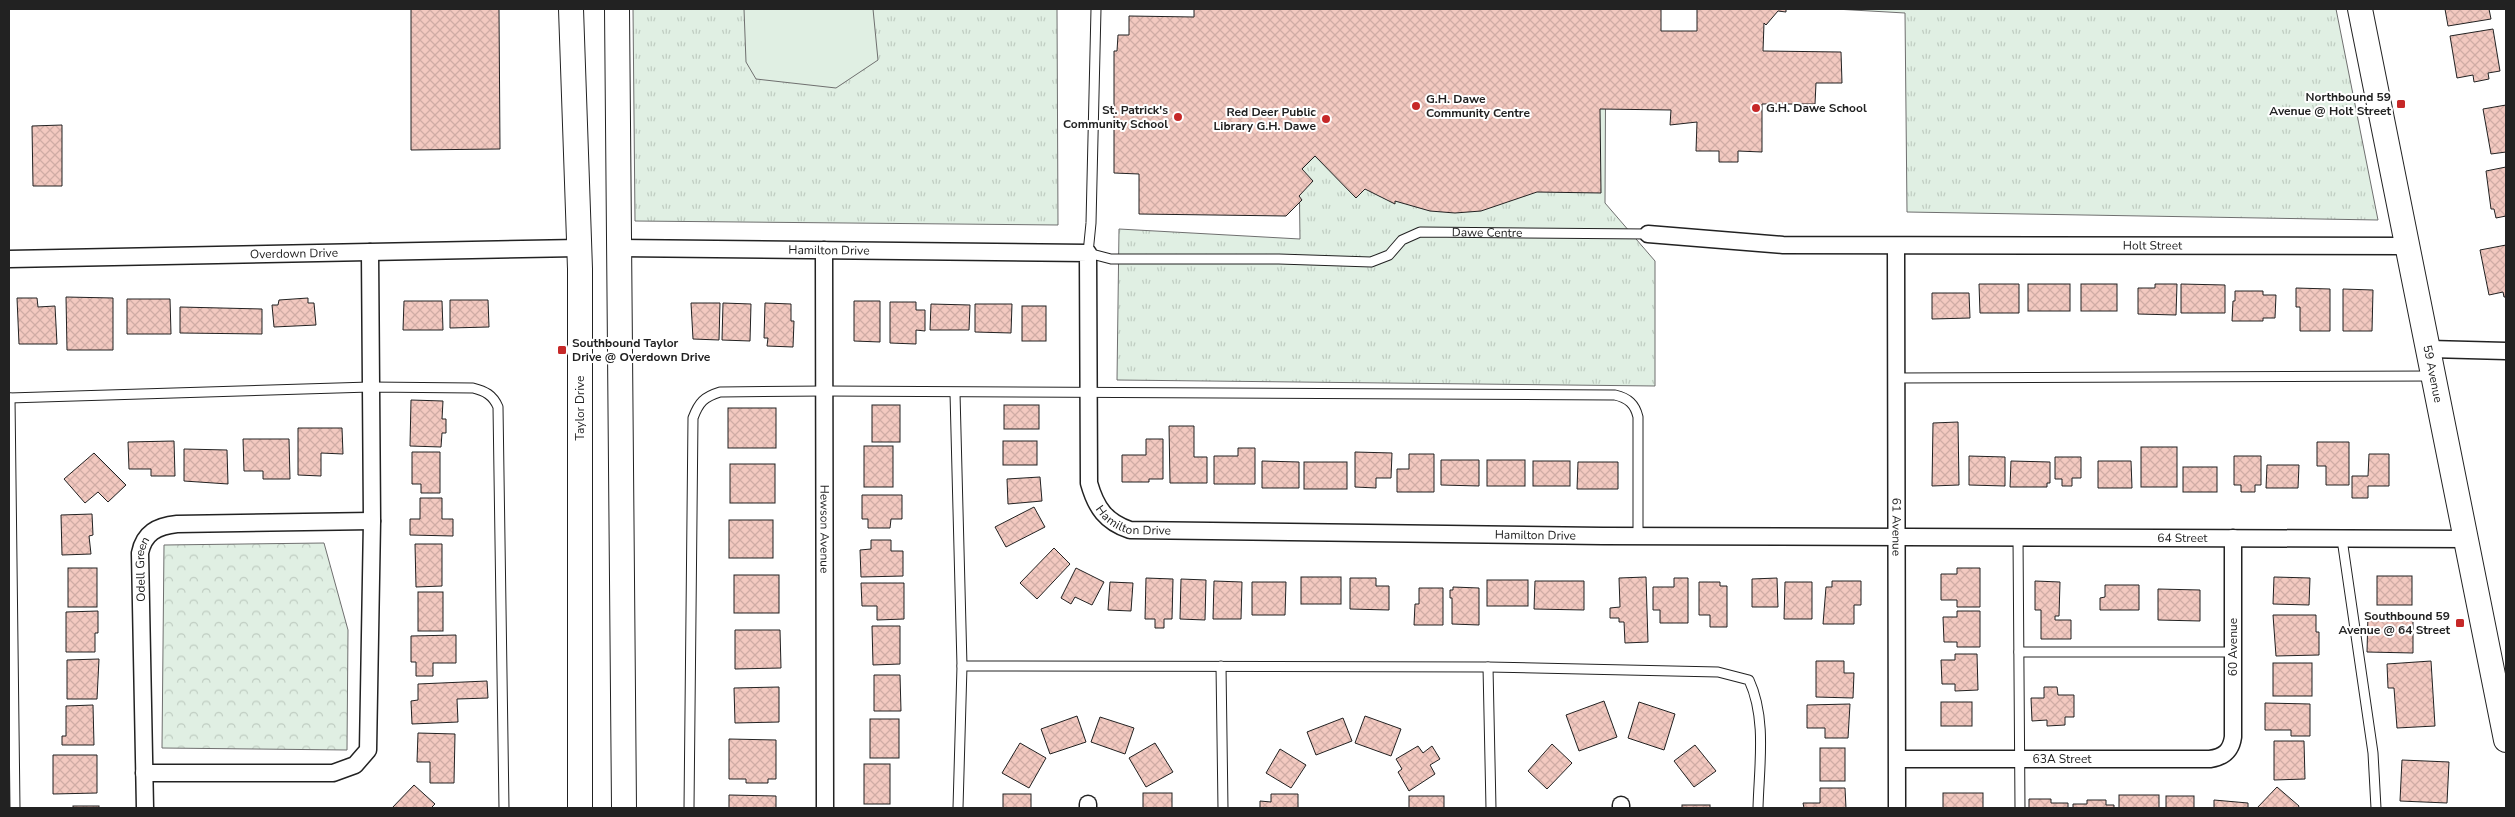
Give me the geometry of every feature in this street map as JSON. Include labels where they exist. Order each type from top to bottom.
[{"type":"main road","name":"Taylor Drive","points":[[571,9],[579,248],[580,808]]},
{"type":"main road","points":[[617,9],[624,808]]},
{"type":"main road","name":"59 Avenue","points":[[2360,9],[2430,349],[2506,740]]},
{"type":"street","name":"Dawe Centre","points":[[1648,234],[1783,245],[1896,246]]},
{"type":"street","name":"Holt Street","points":[[1896,246],[2409,246]]},
{"type":"street","name":"61 Avenue","points":[[1896,246],[1897,808]]},
{"type":"street","name":"Overdown Drive","points":[[9,258],[579,248]]},
{"type":"street","name":"Hamilton Drive","points":[[618,248],[1088,253],[1088,475],[1096,505],[1106,518],[1120,527],[1130,530],[1896,537]]},
{"type":"street","name":"Hewson Avenue","points":[[824,250],[825,808]]},
{"type":"street","points":[[144,773],[334,773],[349,769],[361,760],[368,750],[372,521],[370,252]]},
{"type":"street","points":[[2430,349],[2506,351]]},
{"type":"street","name":"Odell Green","points":[[145,808],[140,553],[146,536],[160,527],[177,524],[372,521]]},
{"type":"street","name":"64 Street","points":[[1896,537],[2467,539]]},
{"type":"street","name":"60 Avenue","points":[[2226,754],[2232,744],[2233,737],[2232,538]]},
{"type":"street","name":"63A Street","points":[[1898,758],[2210,759],[2226,754]]},
{"type":"lane","points":[[1088,253],[1091,223],[1096,9]]},
{"type":"lane","name":"Dawe Centre","points":[[1088,253],[1111,259],[1279,259],[1371,262],[1388,255],[1402,240],[1420,232],[1648,234]]},
{"type":"lane","points":[[1896,378],[2435,376]]},
{"type":"lane","points":[[15,808],[9,398],[370,387],[473,388],[484,390],[494,399],[498,407],[504,808]]},
{"type":"lane","points":[[689,808],[693,418],[698,403],[708,396],[720,392],[1615,395],[1623,397],[1635,406],[1638,417],[1638,536]]},
{"type":"lane","points":[[955,393],[962,666],[958,808]]},
{"type":"lane","points":[[2018,538],[2020,808]]},
{"type":"lane","points":[[2342,539],[2373,753],[2376,808]]},
{"type":"lane","points":[[2019,652],[2232,652]]},
{"type":"lane","points":[[962,666],[1488,667],[1718,672],[1749,680],[1756,695],[1760,718],[1758,808]]},
{"type":"lane","points":[[1221,666],[1223,808]]},
{"type":"lane","points":[[1488,667],[1491,808]]},
{"type":"green space","points":[[633,9],[1057,9],[1058,225],[635,221]]},
{"type":"green space","points":[[744,9],[873,9],[878,60],[836,88],[756,79],[746,62]]},
{"type":"green space","points":[[1297,9],[1606,9],[1605,203],[1655,261],[1655,386],[1117,380],[1119,229],[1300,239]]},
{"type":"green space","points":[[1835,9],[2336,9],[2378,220],[1907,212],[1905,13]]},
{"type":"green space","points":[[324,543],[348,630],[347,750],[162,748],[164,545]]},
{"type":"building","points":[[411,9],[499,9],[500,149],[411,150]]},
{"type":"building","points":[[1194,9],[1661,9],[1661,31],[1697,31],[1697,9],[1786,9],[1786,12],[1778,11],[1766,25],[1764,23],[1763,51],[1841,52],[1842,83],[1816,83],[1815,104],[1762,104],[1762,152],[1738,151],[1738,162],[1719,162],[1719,151],[1696,151],[1697,122],[1670,125],[1671,110],[1600,109],[1601,193],[1537,192],[1481,211],[1455,213],[1430,211],[1395,201],[1395,204],[1365,189],[1356,198],[1315,156],[1302,169],[1313,181],[1299,196],[1302,200],[1286,216],[1139,214],[1139,174],[1114,173],[1114,51],[1117,51],[1118,35],[1129,35],[1129,16],[1194,17]]},
{"type":"building","points":[[2445,9],[2489,9],[2491,19],[2448,26]]},
{"type":"building","points":[[2493,29],[2500,71],[2488,73],[2489,79],[2474,82],[2473,75],[2457,78],[2450,36]]},
{"type":"building","points":[[2506,105],[2506,152],[2491,154],[2483,109]]},
{"type":"building","points":[[62,125],[62,186],[33,186],[32,126]]},
{"type":"building","points":[[2506,167],[2506,216],[2496,218],[2494,209],[2491,209],[2486,171]]},
{"type":"building","points":[[2506,245],[2506,297],[2504,297],[2503,292],[2489,295],[2480,250]]},
{"type":"building","points":[[1979,284],[2019,284],[2019,313],[1980,313]]},
{"type":"building","points":[[2028,284],[2070,284],[2070,311],[2028,311]]},
{"type":"building","points":[[2081,284],[2117,284],[2117,311],[2081,311]]},
{"type":"building","points":[[2155,284],[2177,284],[2176,315],[2138,314],[2138,288],[2155,288]]},
{"type":"building","points":[[2181,284],[2225,285],[2225,313],[2181,313]]},
{"type":"building","points":[[2296,288],[2330,289],[2330,331],[2300,331],[2300,307],[2296,307]]},
{"type":"building","points":[[2343,289],[2373,290],[2372,331],[2343,331]]},
{"type":"building","points":[[2235,291],[2263,291],[2263,295],[2276,295],[2275,318],[2263,318],[2263,321],[2232,321]]},
{"type":"building","points":[[1932,293],[1969,293],[1970,318],[1932,319]]},
{"type":"building","points":[[66,297],[113,298],[113,350],[67,350]]},
{"type":"building","points":[[17,298],[37,298],[38,307],[55,306],[57,344],[19,344]]},
{"type":"building","points":[[308,298],[308,303],[314,303],[316,325],[274,327],[272,305],[278,305],[279,300]]},
{"type":"building","points":[[127,299],[170,299],[171,334],[127,334]]},
{"type":"building","points":[[450,300],[488,300],[489,327],[450,328]]},
{"type":"building","points":[[404,301],[442,301],[443,330],[403,330]]},
{"type":"building","points":[[854,301],[880,301],[880,342],[854,341]]},
{"type":"building","points":[[890,302],[916,302],[916,310],[925,310],[925,331],[916,330],[916,344],[890,343]]},
{"type":"building","points":[[691,303],[720,303],[719,340],[693,339]]},
{"type":"building","points":[[723,303],[751,304],[750,341],[722,340]]},
{"type":"building","points":[[765,303],[791,304],[791,321],[794,321],[793,347],[767,346],[768,338],[764,338]]},
{"type":"building","points":[[931,304],[970,305],[969,330],[930,330]]},
{"type":"building","points":[[975,304],[1012,304],[1011,333],[975,332]]},
{"type":"building","points":[[1022,306],[1046,306],[1046,341],[1022,341]]},
{"type":"building","points":[[180,307],[262,309],[262,334],[180,333]]},
{"type":"building","points":[[411,400],[443,401],[442,419],[446,419],[446,433],[442,433],[441,447],[410,446]]},
{"type":"building","points":[[872,405],[900,405],[900,442],[872,442]]},
{"type":"building","points":[[1004,405],[1039,405],[1039,429],[1004,429]]},
{"type":"building","points":[[728,408],[776,408],[776,448],[728,448]]},
{"type":"building","points":[[1958,422],[1959,485],[1932,486],[1933,423]]},
{"type":"building","points":[[1169,426],[1194,426],[1194,457],[1207,457],[1207,483],[1170,483]]},
{"type":"building","points":[[298,428],[342,428],[343,454],[321,453],[321,476],[298,475]]},
{"type":"building","points":[[243,439],[289,439],[290,479],[263,479],[263,471],[244,471]]},
{"type":"building","points":[[1146,439],[1163,439],[1163,479],[1149,479],[1149,482],[1122,482],[1122,455],[1146,455]]},
{"type":"building","points":[[174,441],[175,476],[151,476],[151,469],[129,469],[128,442]]},
{"type":"building","points":[[1003,441],[1037,441],[1037,465],[1003,465]]},
{"type":"building","points":[[2317,442],[2349,442],[2349,485],[2326,485],[2326,466],[2317,466]]},
{"type":"building","points":[[864,446],[893,446],[893,487],[864,487]]},
{"type":"building","points":[[2141,447],[2177,447],[2177,487],[2141,487]]},
{"type":"building","points":[[1238,448],[1255,448],[1255,484],[1214,484],[1214,456],[1238,456]]},
{"type":"building","points":[[184,449],[227,450],[228,484],[184,481]]},
{"type":"building","points":[[412,452],[440,452],[440,493],[421,493],[421,484],[412,484]]},
{"type":"building","points":[[1355,452],[1392,453],[1391,478],[1376,478],[1376,488],[1355,487]]},
{"type":"building","points":[[94,453],[126,485],[108,502],[98,492],[85,503],[64,479]]},
{"type":"building","points":[[1409,454],[1434,454],[1434,492],[1397,492],[1397,469],[1409,469]]},
{"type":"building","points":[[2369,454],[2389,454],[2389,486],[2368,486],[2368,498],[2352,498],[2352,476],[2368,476]]},
{"type":"building","points":[[1969,456],[2005,457],[2005,486],[1969,485]]},
{"type":"building","points":[[2234,456],[2261,456],[2261,485],[2255,485],[2255,492],[2241,492],[2241,485],[2234,485]]},
{"type":"building","points":[[2055,457],[2081,457],[2081,478],[2072,478],[2072,486],[2062,486],[2062,479],[2055,479]]},
{"type":"building","points":[[1441,460],[1479,460],[1479,486],[1441,485]]},
{"type":"building","points":[[1487,460],[1525,460],[1525,486],[1487,486]]},
{"type":"building","points":[[1262,461],[1299,462],[1299,488],[1262,488]]},
{"type":"building","points":[[1533,461],[1570,461],[1570,486],[1533,486]]},
{"type":"building","points":[[2011,461],[2050,462],[2050,483],[2047,483],[2047,487],[2010,487]]},
{"type":"building","points":[[2098,461],[2131,461],[2132,488],[2098,488]]},
{"type":"building","points":[[1304,462],[1347,462],[1347,489],[1304,489]]},
{"type":"building","points":[[1578,462],[1618,462],[1618,489],[1577,489]]},
{"type":"building","points":[[730,464],[775,464],[775,503],[730,503]]},
{"type":"building","points":[[2267,465],[2299,465],[2298,488],[2266,488]]},
{"type":"building","points":[[2183,467],[2217,467],[2217,492],[2183,492]]},
{"type":"building","points":[[1040,477],[1042,501],[1008,504],[1007,479]]},
{"type":"building","points":[[862,495],[902,495],[902,519],[891,519],[890,528],[868,528],[868,519],[862,519]]},
{"type":"building","points":[[420,498],[442,498],[442,519],[453,519],[453,536],[410,535],[410,519],[420,519]]},
{"type":"building","points":[[1034,507],[1045,527],[1006,547],[995,527]]},
{"type":"building","points":[[92,514],[93,535],[89,536],[91,554],[62,555],[61,515]]},
{"type":"building","points":[[729,520],[773,520],[773,558],[729,558]]},
{"type":"building","points":[[871,540],[891,540],[891,551],[903,551],[903,576],[861,577],[860,550],[871,549]]},
{"type":"building","points":[[415,544],[442,544],[442,586],[416,587]]},
{"type":"building","points":[[1054,548],[1070,564],[1037,599],[1020,583]]},
{"type":"building","points":[[68,568],[97,568],[97,607],[68,607]]},
{"type":"building","points":[[1076,568],[1104,582],[1092,605],[1075,597],[1071,604],[1061,598]]},
{"type":"building","points":[[1957,568],[1980,568],[1980,607],[1957,607],[1957,600],[1941,600],[1941,574],[1957,574]]},
{"type":"building","points":[[734,575],[779,575],[779,613],[734,613]]},
{"type":"building","points":[[2377,576],[2412,576],[2412,605],[2377,605]]},
{"type":"building","points":[[1301,577],[1341,577],[1341,604],[1301,604]]},
{"type":"building","points":[[1646,577],[1648,642],[1625,643],[1624,622],[1619,622],[1619,618],[1610,618],[1610,608],[1620,607],[1619,578]]},
{"type":"building","points":[[2274,577],[2310,578],[2309,605],[2273,604]]},
{"type":"building","points":[[1146,578],[1173,579],[1172,619],[1164,619],[1164,628],[1155,628],[1155,619],[1145,619]]},
{"type":"building","points":[[1350,578],[1376,578],[1376,586],[1389,586],[1389,610],[1350,609]]},
{"type":"building","points":[[1674,578],[1688,578],[1688,623],[1660,623],[1660,610],[1653,610],[1653,587],[1674,587]]},
{"type":"building","points":[[1777,578],[1778,607],[1752,607],[1752,579]]},
{"type":"building","points":[[1181,579],[1206,580],[1205,620],[1180,619]]},
{"type":"building","points":[[1487,580],[1528,580],[1528,606],[1487,606]]},
{"type":"building","points":[[1214,581],[1242,582],[1241,619],[1213,619]]},
{"type":"building","points":[[1535,581],[1584,581],[1584,610],[1534,609]]},
{"type":"building","points":[[1832,581],[1861,581],[1861,605],[1854,605],[1854,624],[1823,624],[1826,587],[1832,587]]},
{"type":"building","points":[[2035,581],[2060,582],[2059,616],[2055,616],[2055,620],[2071,620],[2071,639],[2041,639],[2041,610],[2035,610]]},
{"type":"building","points":[[1110,582],[1133,583],[1131,611],[1108,610]]},
{"type":"building","points":[[1252,582],[1286,582],[1285,615],[1252,615]]},
{"type":"building","points":[[1699,582],[1720,582],[1720,586],[1727,586],[1727,627],[1710,627],[1710,615],[1699,615]]},
{"type":"building","points":[[1785,582],[1812,582],[1812,619],[1784,619]]},
{"type":"building","points":[[861,583],[904,583],[904,619],[877,620],[877,606],[862,606]]},
{"type":"building","points":[[2105,585],[2139,585],[2139,610],[2100,610],[2100,598],[2105,597]]},
{"type":"building","points":[[1453,587],[1479,588],[1479,625],[1452,624],[1452,598],[1450,598],[1450,590],[1453,590]]},
{"type":"building","points":[[1419,588],[1443,588],[1443,625],[1414,625],[1415,604],[1419,604]]},
{"type":"building","points":[[2158,589],[2200,590],[2200,621],[2158,620]]},
{"type":"building","points":[[418,592],[443,592],[443,631],[418,631]]},
{"type":"building","points":[[98,611],[98,633],[95,633],[95,652],[66,652],[66,612]]},
{"type":"building","points":[[1957,611],[1980,611],[1980,647],[1957,647],[1957,642],[1944,642],[1943,617],[1957,617]]},
{"type":"building","points":[[2368,614],[2413,615],[2413,653],[2367,652]]},
{"type":"building","points":[[2273,615],[2316,615],[2316,632],[2319,632],[2319,655],[2276,656]]},
{"type":"building","points":[[872,626],[900,626],[900,664],[873,665]]},
{"type":"building","points":[[735,630],[780,630],[781,668],[735,669]]},
{"type":"building","points":[[456,635],[456,663],[433,663],[433,676],[416,676],[416,662],[411,662],[411,636]]},
{"type":"building","points":[[1955,654],[1977,654],[1978,690],[1955,691],[1955,684],[1942,684],[1941,660],[1955,660]]},
{"type":"building","points":[[99,659],[97,699],[67,699],[67,660]]},
{"type":"building","points":[[1816,661],[1844,661],[1844,673],[1854,673],[1853,698],[1816,697]]},
{"type":"building","points":[[2431,661],[2435,726],[2397,728],[2394,688],[2388,688],[2387,664]]},
{"type":"building","points":[[2273,663],[2312,663],[2312,696],[2273,696]]},
{"type":"building","points":[[874,675],[900,675],[901,711],[874,711]]},
{"type":"building","points":[[487,681],[488,698],[457,699],[458,722],[412,724],[411,701],[418,700],[418,684]]},
{"type":"building","points":[[779,687],[779,722],[735,723],[734,688]]},
{"type":"building","points":[[2044,687],[2057,687],[2058,695],[2074,695],[2074,717],[2065,717],[2065,725],[2047,726],[2047,720],[2032,721],[2031,698],[2044,698]]},
{"type":"building","points":[[1604,701],[1617,737],[1579,751],[1566,715]]},
{"type":"building","points":[[1639,702],[1675,714],[1664,750],[1628,738]]},
{"type":"building","points":[[1941,702],[1972,702],[1972,726],[1941,726]]},
{"type":"building","points":[[2265,703],[2310,704],[2310,736],[2291,736],[2291,730],[2265,730]]},
{"type":"building","points":[[1850,704],[1848,738],[1825,738],[1825,728],[1807,728],[1807,705]]},
{"type":"building","points":[[93,705],[94,745],[62,745],[62,736],[66,736],[66,706]]},
{"type":"building","points":[[1077,716],[1086,742],[1050,754],[1041,729]]},
{"type":"building","points":[[1365,716],[1401,729],[1391,756],[1355,743]]},
{"type":"building","points":[[1100,717],[1134,728],[1125,754],[1091,742]]},
{"type":"building","points":[[1343,718],[1352,741],[1316,755],[1307,732]]},
{"type":"building","points":[[870,719],[899,719],[899,758],[870,758]]},
{"type":"building","points":[[418,733],[455,734],[454,783],[430,783],[430,762],[417,762]]},
{"type":"building","points":[[729,739],[776,740],[776,779],[768,779],[768,783],[746,783],[746,779],[729,779]]},
{"type":"building","points":[[2274,741],[2304,741],[2305,779],[2274,780]]},
{"type":"building","points":[[1020,743],[1046,758],[1029,788],[1002,773]]},
{"type":"building","points":[[1155,743],[1173,772],[1146,787],[1129,758]]},
{"type":"building","points":[[1552,744],[1572,763],[1547,789],[1528,771]]},
{"type":"building","points":[[1695,745],[1716,771],[1694,787],[1674,761]]},
{"type":"building","points":[[1418,746],[1423,753],[1432,746],[1440,759],[1430,765],[1435,774],[1409,791],[1398,772],[1402,769],[1396,759]]},
{"type":"building","points":[[1820,748],[1845,748],[1845,781],[1820,781]]},
{"type":"building","points":[[1280,749],[1306,765],[1291,788],[1266,773]]},
{"type":"building","points":[[53,755],[97,755],[97,793],[53,794]]},
{"type":"building","points":[[2402,760],[2449,762],[2447,803],[2400,801]]},
{"type":"building","points":[[864,764],[890,764],[890,804],[864,804]]},
{"type":"building","points":[[414,785],[435,804],[431,808],[392,808]]},
{"type":"building","points":[[2277,787],[2299,806],[2298,808],[2257,808]]},
{"type":"building","points":[[1820,788],[1845,788],[1846,808],[1804,808],[1803,803],[1820,803]]},
{"type":"building","points":[[1143,793],[1172,793],[1172,808],[1143,808]]},
{"type":"building","points":[[1943,793],[1983,793],[1983,808],[1943,808]]},
{"type":"building","points":[[1003,794],[1031,794],[1031,808],[1003,808]]},
{"type":"building","points":[[1271,794],[1298,794],[1298,808],[1260,808],[1260,801],[1271,802]]},
{"type":"building","points":[[729,795],[776,796],[776,808],[729,808]]},
{"type":"building","points":[[2119,795],[2159,795],[2159,808],[2119,808]]},
{"type":"building","points":[[1409,796],[1444,796],[1444,808],[1409,808]]},
{"type":"building","points":[[2166,796],[2194,796],[2194,808],[2166,808]]},
{"type":"building","points":[[2029,799],[2051,799],[2051,803],[2068,803],[2068,808],[2029,808]]},
{"type":"building","points":[[2087,800],[2106,800],[2106,805],[2114,805],[2114,808],[2073,808],[2073,804],[2087,804]]},
{"type":"building","points":[[2214,800],[2248,803],[2248,808],[2214,808]]},
{"type":"building","points":[[1682,805],[1710,805],[1710,808],[1682,808]]},
{"type":"building","points":[[73,806],[99,806],[99,808],[73,808]]},
{"type":"place","name":"Northbound 59 Avenue @ Holt Street","points":[[2401,104]]},
{"type":"place","name":"G.H. Dawe Community Centre","points":[[1416,106]]},
{"type":"place","name":"G.H. Dawe School","points":[[1756,108]]},
{"type":"place","name":"St. Patrick's Community School","points":[[1178,117]]},
{"type":"place","name":"Red Deer Public Library G.H. Dawe","points":[[1326,119]]},
{"type":"place","name":"Southbound Taylor Drive @ Overdown Drive","points":[[562,350]]},
{"type":"place","name":"Southbound 59 Avenue @ 64 Street","points":[[2460,623]]}]
